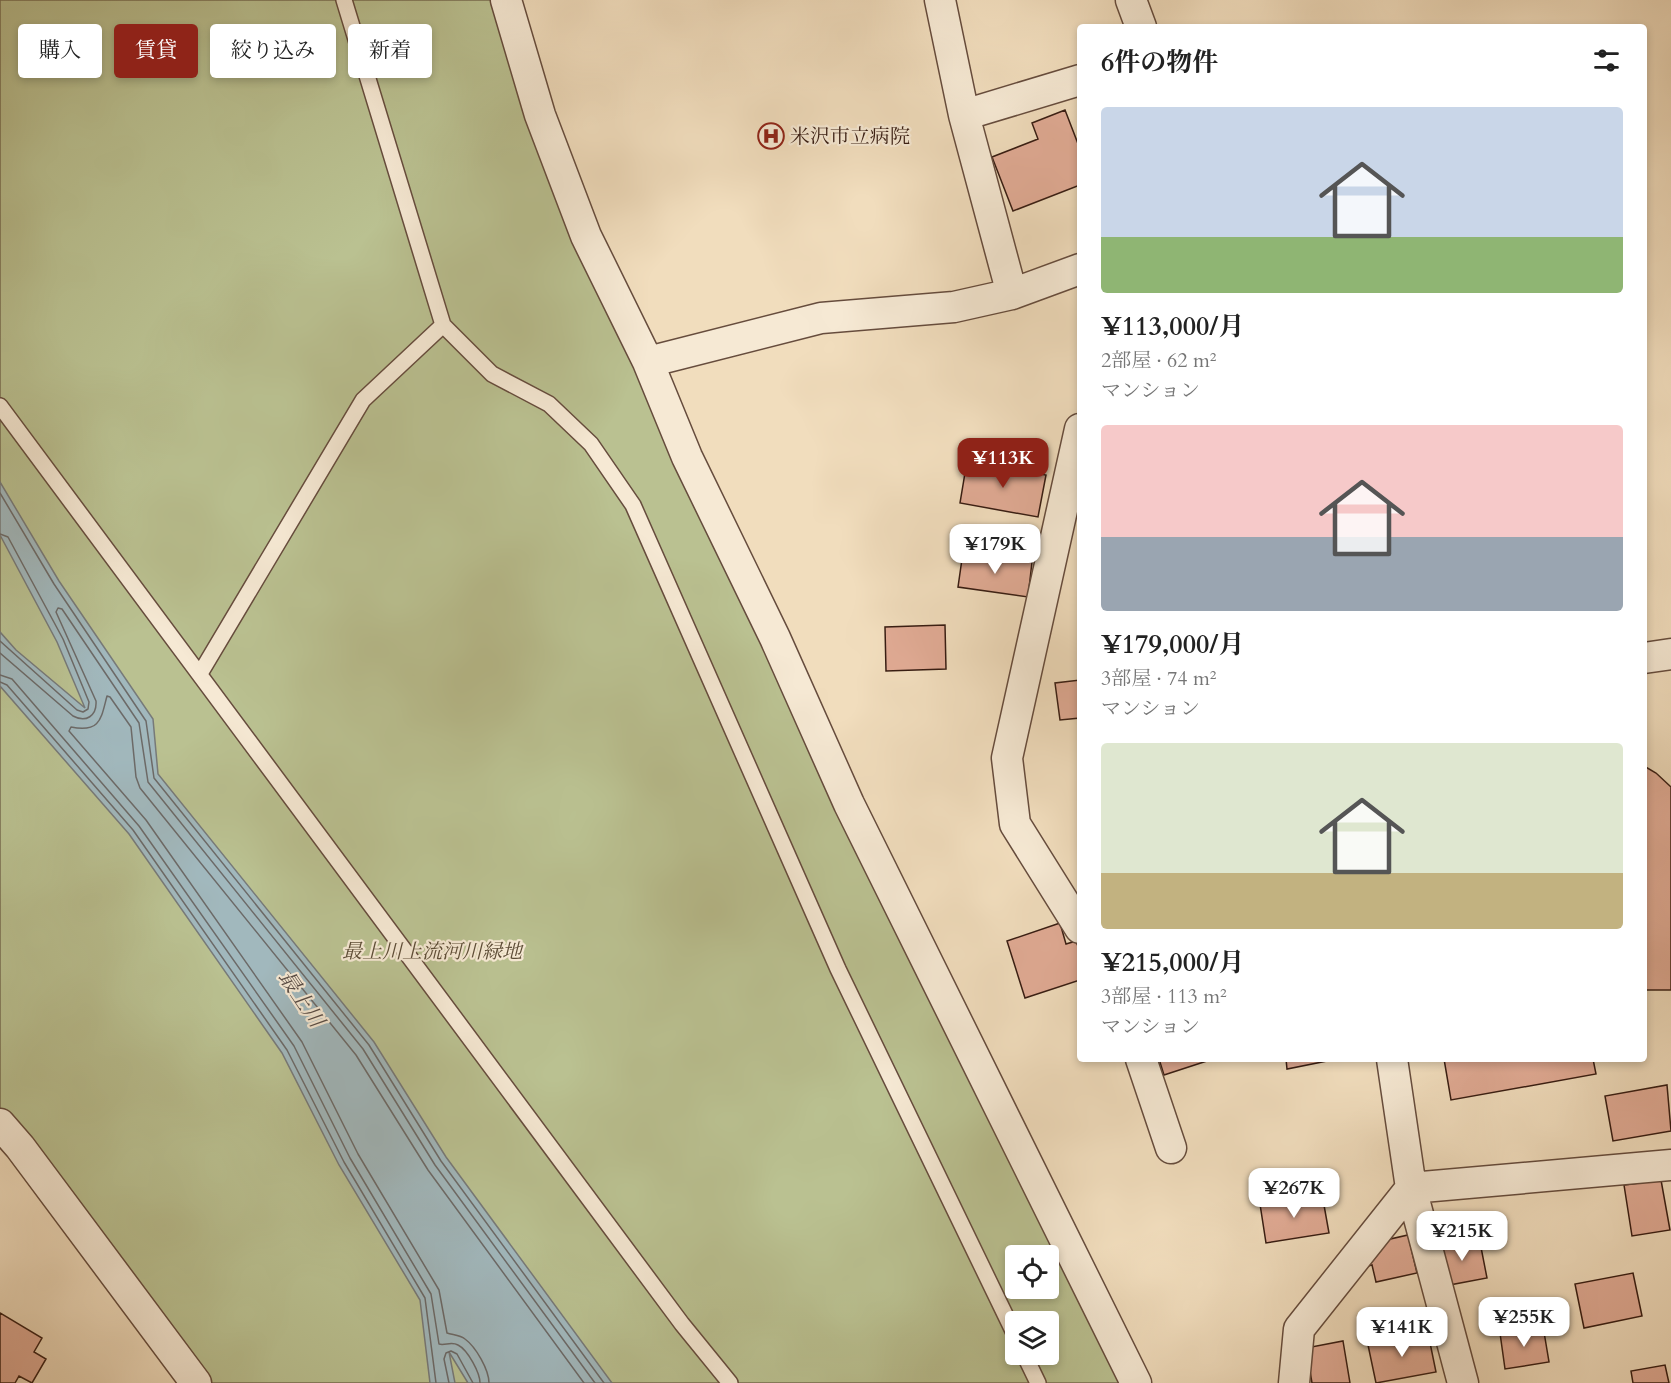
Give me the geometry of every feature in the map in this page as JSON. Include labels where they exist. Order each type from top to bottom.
[{"type":"street","points":[[506,0],[540,115],[586,236],[648,362],[687,457],[775,638],[849,804],[1136,1383]]},
{"type":"street","points":[[940,0],[964,115],[1012,294]]},
{"type":"street","points":[[1131,0],[1141,24]]},
{"type":"street","points":[[964,115],[1077,81]]},
{"type":"street","points":[[648,362],[821,318],[954,307],[1012,294],[1077,270]]},
{"type":"street","points":[[1077,443],[1007,758],[1015,824],[1077,923]]},
{"type":"street","points":[[1647,658],[1671,654]]},
{"type":"street","points":[[1142,1062],[1171,1148]]},
{"type":"street","points":[[1392,1062],[1411,1188],[1463,1383]]},
{"type":"street","points":[[0,1124],[20,1147],[196,1383]]},
{"type":"street","points":[[1294,1383],[1299,1329],[1411,1188],[1671,1165]]},
{"type":"lane","points":[[344,0],[443,325],[492,374],[549,404],[566,420],[591,444],[633,505],[838,969],[1005,1314]]},
{"type":"lane","points":[[201,672],[363,400],[443,325]]},
{"type":"lane","points":[[0,406],[201,672],[682,1324],[730,1383]]},
{"type":"lane","points":[[1029,1365],[1038,1383]]},
{"type":"green space","name":"最上川上流河川緑地","points":[[0,0],[498,0],[534,118],[1058,1245],[1005,1245],[1005,1299],[1059,1299],[1059,1247],[1122,1383],[208,1383],[0,1112]]},
{"type":"water","name":"最上川","points":[[0,482],[59,581],[153,719],[158,774],[374,1042],[446,1157],[612,1383],[468,1383],[449,1352],[455,1383],[430,1383],[420,1300],[339,1165],[282,1053],[129,834],[0,686],[0,632],[16,650],[85,708],[57,642],[0,535]]},
{"type":"building","points":[[1065,110],[1077,141],[1077,186],[1013,211],[992,157],[1038,139],[1032,123]]},
{"type":"building","points":[[967,461],[1046,475],[1038,517],[960,503]]},
{"type":"building","points":[[963,552],[1032,562],[1028,597],[958,587]]},
{"type":"building","points":[[945,625],[946,669],[886,671],[885,627]]},
{"type":"building","points":[[1077,680],[1077,718],[1060,720],[1055,683]]},
{"type":"building","points":[[1647,768],[1671,787],[1671,990],[1647,990]]},
{"type":"building","points":[[1060,923],[1066,944],[1076,941],[1077,944],[1077,981],[1025,998],[1007,941]]},
{"type":"building","points":[[1160,1062],[1204,1062],[1164,1075]]},
{"type":"building","points":[[1286,1062],[1322,1062],[1287,1069]]},
{"type":"building","points":[[1445,1062],[1594,1062],[1596,1074],[1451,1100]]},
{"type":"building","points":[[1667,1085],[1671,1131],[1613,1141],[1605,1096]]},
{"type":"building","points":[[1661,1180],[1670,1230],[1632,1236],[1624,1185]]},
{"type":"building","points":[[1322,1194],[1329,1233],[1266,1243],[1260,1204]]},
{"type":"building","points":[[1408,1235],[1417,1273],[1376,1282],[1372,1265],[1364,1267],[1373,1243]]},
{"type":"building","points":[[1479,1237],[1487,1278],[1444,1286],[1437,1245]]},
{"type":"building","points":[[1633,1273],[1642,1316],[1584,1328],[1575,1284]]},
{"type":"building","points":[[0,1313],[42,1338],[34,1352],[46,1359],[32,1383],[19,1376],[15,1383],[0,1383]]},
{"type":"building","points":[[1543,1326],[1549,1362],[1505,1369],[1500,1333]]},
{"type":"building","points":[[1428,1333],[1436,1372],[1376,1383],[1368,1345]]},
{"type":"building","points":[[1343,1341],[1350,1383],[1312,1383],[1306,1348]]},
{"type":"building","points":[[1665,1365],[1669,1383],[1633,1383],[1631,1371]]},
{"type":"place","name":"米沢市立病院","points":[[771,136]]}]
